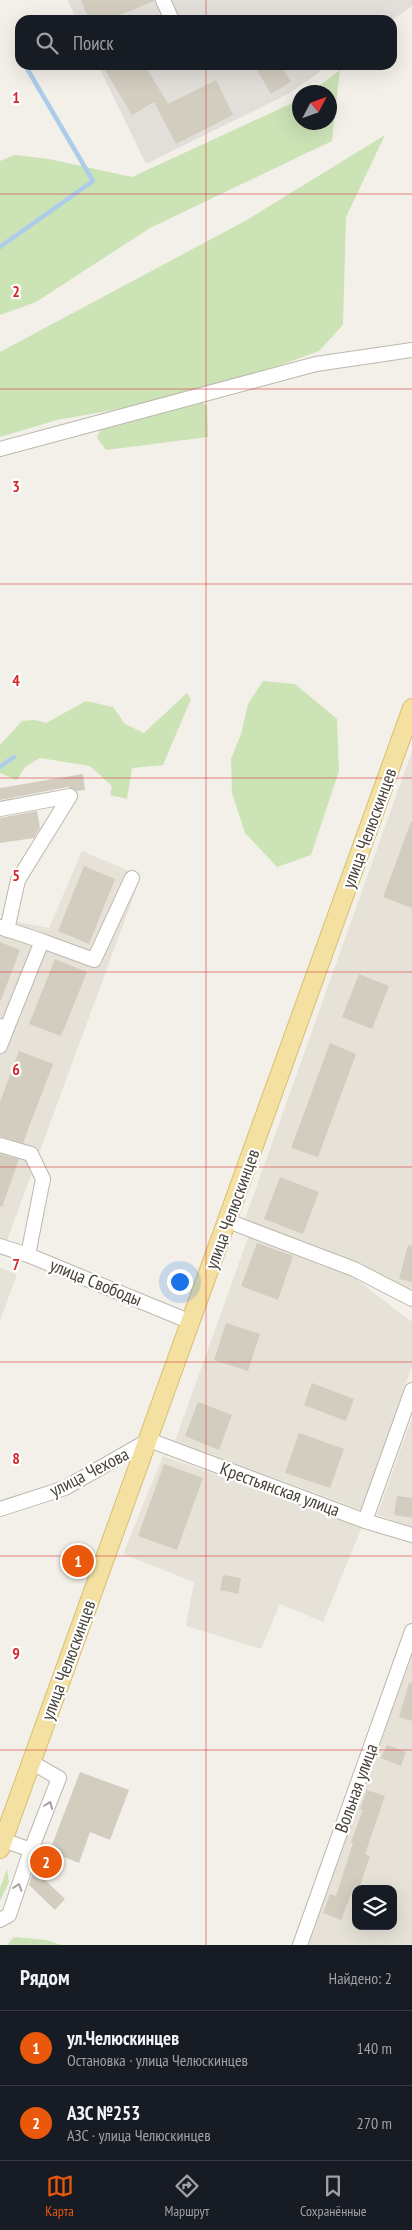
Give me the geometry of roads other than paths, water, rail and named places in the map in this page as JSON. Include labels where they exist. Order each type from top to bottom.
[{"type":"main road","name":"улица Челюскинцев","points":[[2,1845],[412,708]]},
{"type":"street","points":[[163,0],[170,15]]},
{"type":"street","points":[[0,449],[316,364],[412,350]]},
{"type":"street","points":[[0,809],[70,796],[18,880],[4,928],[94,960],[132,878]]},
{"type":"street","points":[[0,1046],[3,1027],[42,941]]},
{"type":"street","points":[[0,1145],[31,1154],[43,1179],[28,1255]]},
{"type":"street","points":[[228,1221],[354,1269],[412,1299]]},
{"type":"street","name":"улица Свободы","points":[[0,1246],[28,1255],[191,1322]]},
{"type":"street","points":[[366,1520],[412,1390]]},
{"type":"street","name":"улица Чехова","points":[[0,1509],[65,1488],[149,1440]]},
{"type":"street","name":"Крестьянская улица","points":[[149,1440],[366,1520],[412,1534]]},
{"type":"street","name":"Вольная улица","points":[[300,1945],[412,1631]]},
{"type":"street","points":[[0,1920],[9,1915],[31,1850],[59,1778],[31,1762]]},
{"type":"street","points":[[2,1845],[31,1850]]},
{"type":"waterway","points":[[0,247],[93,181],[28,70]]},
{"type":"waterway","points":[[0,767],[14,757]]},
{"type":"place","name":"ул.Челюскинцев","points":[[78,1561]]},
{"type":"place","name":"АЗС №253","points":[[46,1862]]}]
